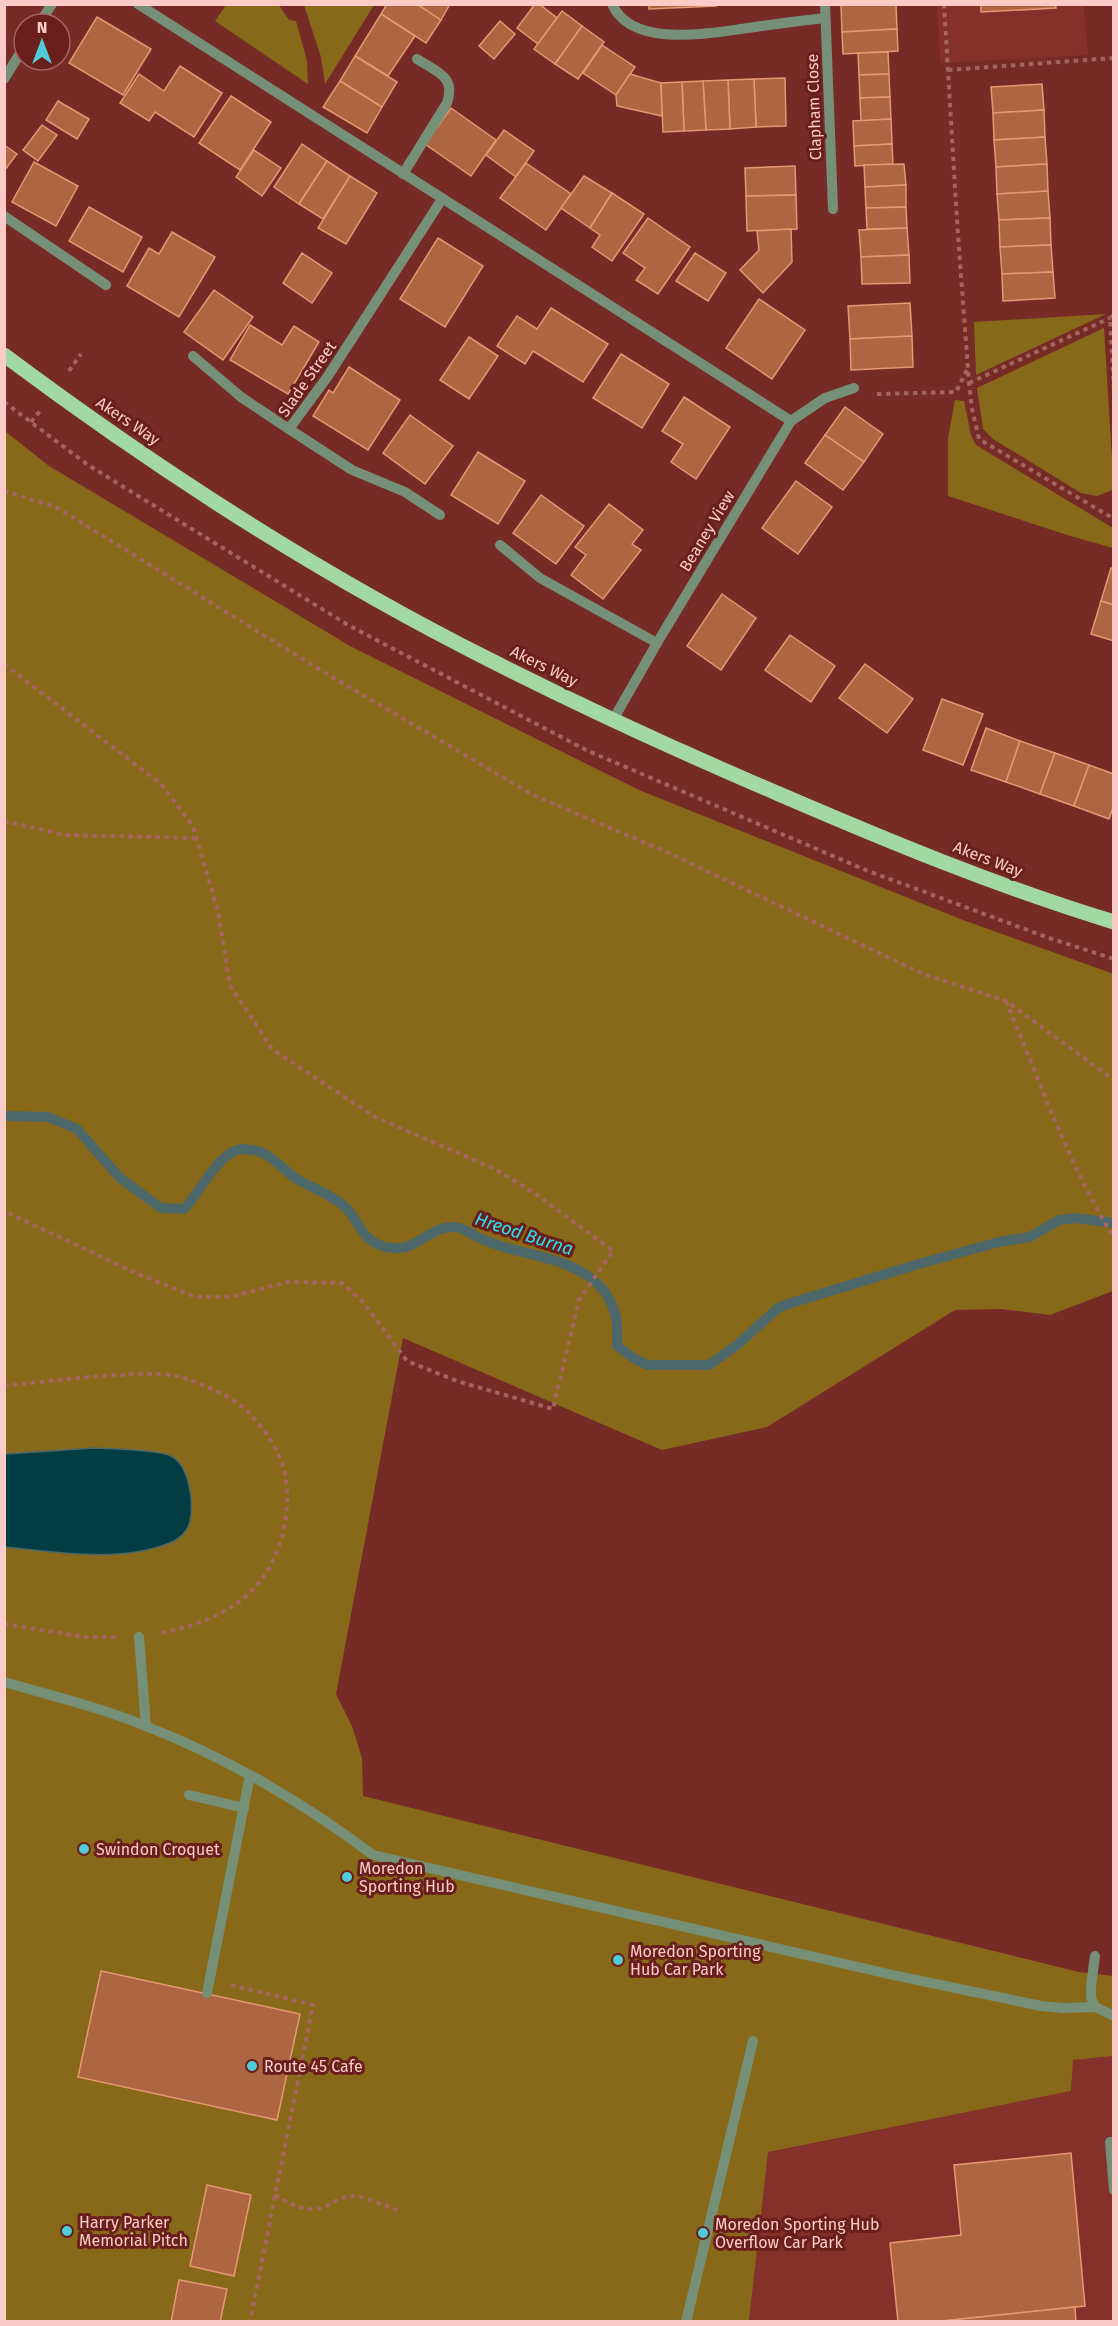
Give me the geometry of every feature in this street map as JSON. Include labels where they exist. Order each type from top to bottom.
[{"type":"main road","name":"Akers Way","points":[[4,355],[116,436],[291,548],[378,599],[492,661],[613,720],[846,823],[998,882],[1113,922]]},
{"type":"street","points":[[138,4],[791,421]]},
{"type":"street","points":[[612,4],[616,13],[624,21],[639,28],[661,34],[686,36],[825,18]]},
{"type":"street","name":"Clapham Close","points":[[825,4],[833,209]]},
{"type":"street","points":[[403,174],[447,103],[451,92],[450,84],[445,77],[417,59]]},
{"type":"street","points":[[4,79],[12,66]]},
{"type":"street","name":"Slade Street","points":[[440,515],[405,492],[352,470],[289,429],[328,376],[442,199]]},
{"type":"street","points":[[4,216],[106,285]]},
{"type":"street","points":[[193,356],[241,397],[289,429]]},
{"type":"street","name":"Beaney View","points":[[613,720],[791,421],[825,398],[854,388]]},
{"type":"street","points":[[500,545],[540,578],[657,644]]},
{"type":"street","points":[[139,1637],[146,1726]]},
{"type":"street","points":[[4,1682],[85,1705],[146,1726],[195,1747],[250,1775],[322,1818],[373,1855],[893,1975],[1041,2006],[1095,2007],[1113,2016]]},
{"type":"street","points":[[207,1993],[250,1775]]},
{"type":"street","points":[[189,1795],[244,1808]]},
{"type":"street","points":[[1095,1956],[1091,1997],[1095,2007]]},
{"type":"street","points":[[686,2322],[753,2041]]},
{"type":"street","points":[[1113,2142],[1110,2142],[1113,2190]]},
{"type":"path","points":[[944,4],[969,383],[979,439],[1113,519]]},
{"type":"path","points":[[948,70],[1113,58]]},
{"type":"path","points":[[969,383],[1112,316],[1113,390]]},
{"type":"path","points":[[854,388],[875,394],[956,393],[968,367]]},
{"type":"path","points":[[4,491],[56,507],[317,668],[532,795],[669,853],[923,975],[1006,1001],[1113,1080]]},
{"type":"path","points":[[4,664],[161,784],[193,826],[218,910],[230,985],[272,1049],[375,1117],[495,1169],[536,1194],[613,1251],[579,1300],[553,1409],[457,1381],[407,1360],[364,1303],[342,1283],[288,1282],[230,1297],[196,1297],[138,1274],[4,1211]]},
{"type":"path","points":[[4,821],[65,835],[196,838]]},
{"type":"path","points":[[1006,1001],[1098,1212],[1113,1238]]},
{"type":"path","points":[[4,1386],[80,1377],[145,1374],[179,1377],[221,1393],[252,1415],[278,1454],[286,1479],[285,1521],[277,1553],[260,1581],[240,1601],[216,1615],[181,1629],[139,1637],[85,1637],[4,1624]]},
{"type":"path","points":[[210,1980],[313,2005],[250,2322]]},
{"type":"path","points":[[275,2195],[294,2206],[306,2209],[317,2209],[339,2199],[355,2196],[400,2211]]},
{"type":"shaded area","points":[[226,5],[279,5],[289,20],[296,21],[307,61],[308,84],[215,21]]},
{"type":"shaded area","points":[[304,5],[374,5],[325,84],[321,57]]},
{"type":"shaded area","points":[[937,5],[1084,5],[1088,55],[940,63]]},
{"type":"shaded area","points":[[1106,314],[976,375],[974,322]]},
{"type":"shaded area","points":[[1104,328],[1113,476],[1112,490],[1097,496],[1081,493],[993,439],[983,429],[977,388]]},
{"type":"shaded area","points":[[955,400],[964,401],[971,435],[976,445],[1113,528],[1113,548],[948,496],[948,438]]},
{"type":"shaded area","points":[[5,431],[49,466],[350,646],[639,790],[963,920],[1114,974],[1113,1291],[1050,1315],[1001,1309],[955,1310],[767,1427],[662,1450],[403,1338],[336,1694],[352,1726],[362,1758],[363,1796],[1079,1972],[1113,1976],[1113,2056],[1073,2060],[1071,2091],[768,2152],[749,2321],[5,2321]]},
{"type":"shaded area","points":[[1113,2056],[1113,2321],[749,2322],[767,2152],[1071,2091],[1073,2060]]},
{"type":"water","points":[[94,1448],[155,1452],[171,1456],[178,1461],[187,1478],[191,1499],[190,1519],[184,1533],[167,1544],[148,1550],[107,1555],[5,1547],[5,1454]]},
{"type":"building","points":[[387,4],[417,4],[441,20],[426,43],[381,14]]},
{"type":"building","points":[[417,4],[450,4],[441,20]]},
{"type":"building","points":[[535,4],[539,4],[557,18],[538,44],[517,28]]},
{"type":"building","points":[[649,4],[716,4],[716,6],[649,9]]},
{"type":"building","points":[[896,4],[897,29],[842,32],[841,5]]},
{"type":"building","points":[[981,4],[1055,4],[1056,8],[981,12]]},
{"type":"building","points":[[562,11],[582,26],[555,64],[534,49]]},
{"type":"building","points":[[381,14],[415,36],[388,76],[355,56]]},
{"type":"building","points":[[97,17],[151,49],[123,95],[72,65],[72,58]]},
{"type":"building","points":[[500,21],[515,34],[494,59],[479,46]]},
{"type":"building","points":[[582,26],[604,42],[578,79],[555,64]]},
{"type":"building","points":[[897,29],[898,51],[843,54],[842,32]]},
{"type":"building","points":[[602,45],[635,67],[616,95],[583,73]]},
{"type":"building","points":[[888,52],[889,74],[859,75],[858,53]]},
{"type":"building","points":[[355,56],[397,82],[382,107],[340,81]]},
{"type":"building","points":[[180,66],[222,93],[194,137],[155,112],[149,121],[120,103],[139,74],[164,91]]},
{"type":"building","points":[[630,74],[661,83],[662,116],[617,106],[616,95]]},
{"type":"building","points":[[889,74],[890,97],[860,98],[859,75]]},
{"type":"building","points":[[785,78],[786,126],[756,127],[754,79]]},
{"type":"building","points":[[754,79],[756,127],[730,129],[728,80]]},
{"type":"building","points":[[728,80],[730,129],[706,130],[703,81]]},
{"type":"building","points":[[340,81],[382,107],[367,133],[323,107]]},
{"type":"building","points":[[703,81],[706,130],[684,131],[682,82]]},
{"type":"building","points":[[682,82],[684,131],[663,132],[661,83]]},
{"type":"building","points":[[1042,84],[1044,110],[993,113],[991,87]]},
{"type":"building","points":[[231,96],[271,122],[240,170],[199,143]]},
{"type":"building","points":[[890,97],[891,119],[861,121],[860,98]]},
{"type":"building","points":[[58,101],[89,119],[77,139],[46,120]]},
{"type":"building","points":[[451,108],[496,140],[471,176],[425,144]]},
{"type":"building","points":[[1044,110],[1045,137],[994,140],[993,113]]},
{"type":"building","points":[[891,119],[892,144],[854,146],[853,121]]},
{"type":"building","points":[[42,125],[57,135],[38,161],[23,150]]},
{"type":"building","points":[[504,130],[534,151],[516,177],[486,155]]},
{"type":"building","points":[[1045,137],[1047,164],[996,167],[994,140]]},
{"type":"building","points":[[302,144],[327,161],[299,204],[274,187]]},
{"type":"building","points":[[892,144],[893,164],[855,166],[854,146]]},
{"type":"building","points":[[4,145],[17,154],[4,171]]},
{"type":"building","points":[[254,150],[281,168],[262,196],[236,177]]},
{"type":"building","points":[[327,161],[350,176],[323,219],[299,204]]},
{"type":"building","points":[[34,162],[78,186],[56,226],[12,202]]},
{"type":"building","points":[[526,163],[571,194],[546,230],[500,198]]},
{"type":"building","points":[[904,164],[906,185],[865,187],[864,165]]},
{"type":"building","points":[[1047,164],[1048,191],[997,194],[996,167]]},
{"type":"building","points":[[795,166],[796,195],[746,196],[745,168]]},
{"type":"building","points":[[350,176],[377,193],[346,244],[318,228]]},
{"type":"building","points":[[584,176],[612,193],[590,228],[561,208]]},
{"type":"building","points":[[906,185],[906,207],[866,208],[865,187]]},
{"type":"building","points":[[1048,191],[1050,218],[999,220],[997,194]]},
{"type":"building","points":[[612,193],[644,214],[612,261],[592,247],[600,235],[590,228]]},
{"type":"building","points":[[796,195],[797,229],[747,231],[746,196]]},
{"type":"building","points":[[89,207],[142,237],[123,272],[69,241]]},
{"type":"building","points":[[906,207],[907,228],[867,229],[866,208]]},
{"type":"building","points":[[648,218],[690,247],[658,294],[636,280],[645,268],[623,253]]},
{"type":"building","points":[[1050,218],[1051,245],[1000,247],[999,220]]},
{"type":"building","points":[[907,228],[909,255],[861,257],[859,230]]},
{"type":"building","points":[[791,229],[792,262],[763,293],[740,270],[759,250],[757,231]]},
{"type":"building","points":[[172,232],[215,257],[179,317],[127,286],[149,248],[159,254]]},
{"type":"building","points":[[438,238],[483,266],[445,327],[400,299]]},
{"type":"building","points":[[1051,245],[1053,272],[1002,274],[1000,247]]},
{"type":"building","points":[[302,253],[332,273],[312,303],[283,283]]},
{"type":"building","points":[[695,253],[726,273],[708,301],[676,281]]},
{"type":"building","points":[[909,255],[910,283],[862,284],[861,257]]},
{"type":"building","points":[[1053,272],[1055,298],[1003,301],[1002,274]]},
{"type":"building","points":[[214,290],[253,317],[223,360],[184,332]]},
{"type":"building","points":[[759,299],[805,330],[772,379],[726,348]]},
{"type":"building","points":[[910,303],[912,336],[850,339],[848,306]]},
{"type":"building","points":[[551,308],[608,344],[583,382],[533,351],[525,364],[497,346],[517,316],[537,329]]},
{"type":"building","points":[[250,325],[282,345],[294,326],[319,342],[288,394],[230,360]]},
{"type":"building","points":[[912,336],[913,367],[851,370],[850,339]]},
{"type":"building","points":[[469,337],[498,356],[469,399],[440,380]]},
{"type":"building","points":[[621,354],[669,384],[642,428],[593,398]]},
{"type":"building","points":[[349,367],[400,400],[368,450],[313,416],[329,390],[333,393]]},
{"type":"building","points":[[684,397],[730,427],[696,479],[671,462],[683,444],[662,431]]},
{"type":"building","points":[[845,407],[883,434],[864,462],[825,435]]},
{"type":"building","points":[[410,415],[453,446],[425,484],[383,453]]},
{"type":"building","points":[[825,435],[864,462],[843,490],[805,463]]},
{"type":"building","points":[[478,452],[525,481],[498,524],[451,495]]},
{"type":"building","points":[[796,481],[832,507],[798,554],[762,528]]},
{"type":"building","points":[[541,495],[584,526],[556,564],[513,533]]},
{"type":"building","points":[[609,504],[643,530],[632,544],[641,550],[603,599],[571,575],[586,555],[575,547]]},
{"type":"building","points":[[1111,568],[1114,569],[1114,605],[1101,601]]},
{"type":"building","points":[[722,594],[756,618],[721,670],[687,646]]},
{"type":"building","points":[[1101,601],[1114,605],[1114,641],[1091,634]]},
{"type":"building","points":[[790,635],[835,666],[811,702],[765,670]]},
{"type":"building","points":[[865,664],[913,699],[887,733],[839,698]]},
{"type":"building","points":[[942,699],[983,714],[963,765],[923,750]]},
{"type":"building","points":[[986,728],[1020,741],[1006,782],[971,770]]},
{"type":"building","points":[[1020,741],[1055,753],[1040,794],[1006,782]]},
{"type":"building","points":[[1055,753],[1089,765],[1074,806],[1040,794]]},
{"type":"building","points":[[1089,765],[1114,774],[1114,805],[1109,819],[1074,806]]},
{"type":"building","points":[[101,1971],[300,2014],[277,2120],[78,2077]]},
{"type":"building","points":[[1071,2153],[1085,2306],[933,2322],[898,2322],[890,2243],[961,2235],[954,2165]]},
{"type":"building","points":[[207,2185],[251,2195],[234,2276],[190,2266]]},
{"type":"building","points":[[179,2280],[227,2289],[220,2322],[171,2322]]},
{"type":"building","points":[[1075,2307],[1076,2322],[933,2322]]},
{"type":"waterway","name":"Hreod Burna","points":[[4,1116],[48,1117],[77,1129],[120,1178],[161,1208],[184,1209],[218,1164],[234,1151],[247,1149],[265,1154],[294,1177],[339,1202],[367,1237],[377,1244],[390,1248],[401,1248],[435,1231],[458,1227],[500,1246],[570,1266],[586,1274],[599,1285],[610,1300],[617,1321],[617,1346],[648,1365],[709,1365],[737,1345],[778,1308],[922,1263],[999,1242],[1030,1237],[1059,1220],[1075,1218],[1114,1223]]},
{"type":"place","name":"Swindon Croquet","points":[[84,1849]]},
{"type":"place","name":"Moredon Sporting Hub","points":[[347,1877]]},
{"type":"place","name":"Moredon Sporting Hub Car Park","points":[[618,1960]]},
{"type":"place","name":"Route 45 Cafe","points":[[252,2066]]},
{"type":"place","name":"Harry Parker Memorial Pitch","points":[[67,2231]]},
{"type":"place","name":"Moredon Sporting Hub Overflow Car Park","points":[[703,2233]]}]
